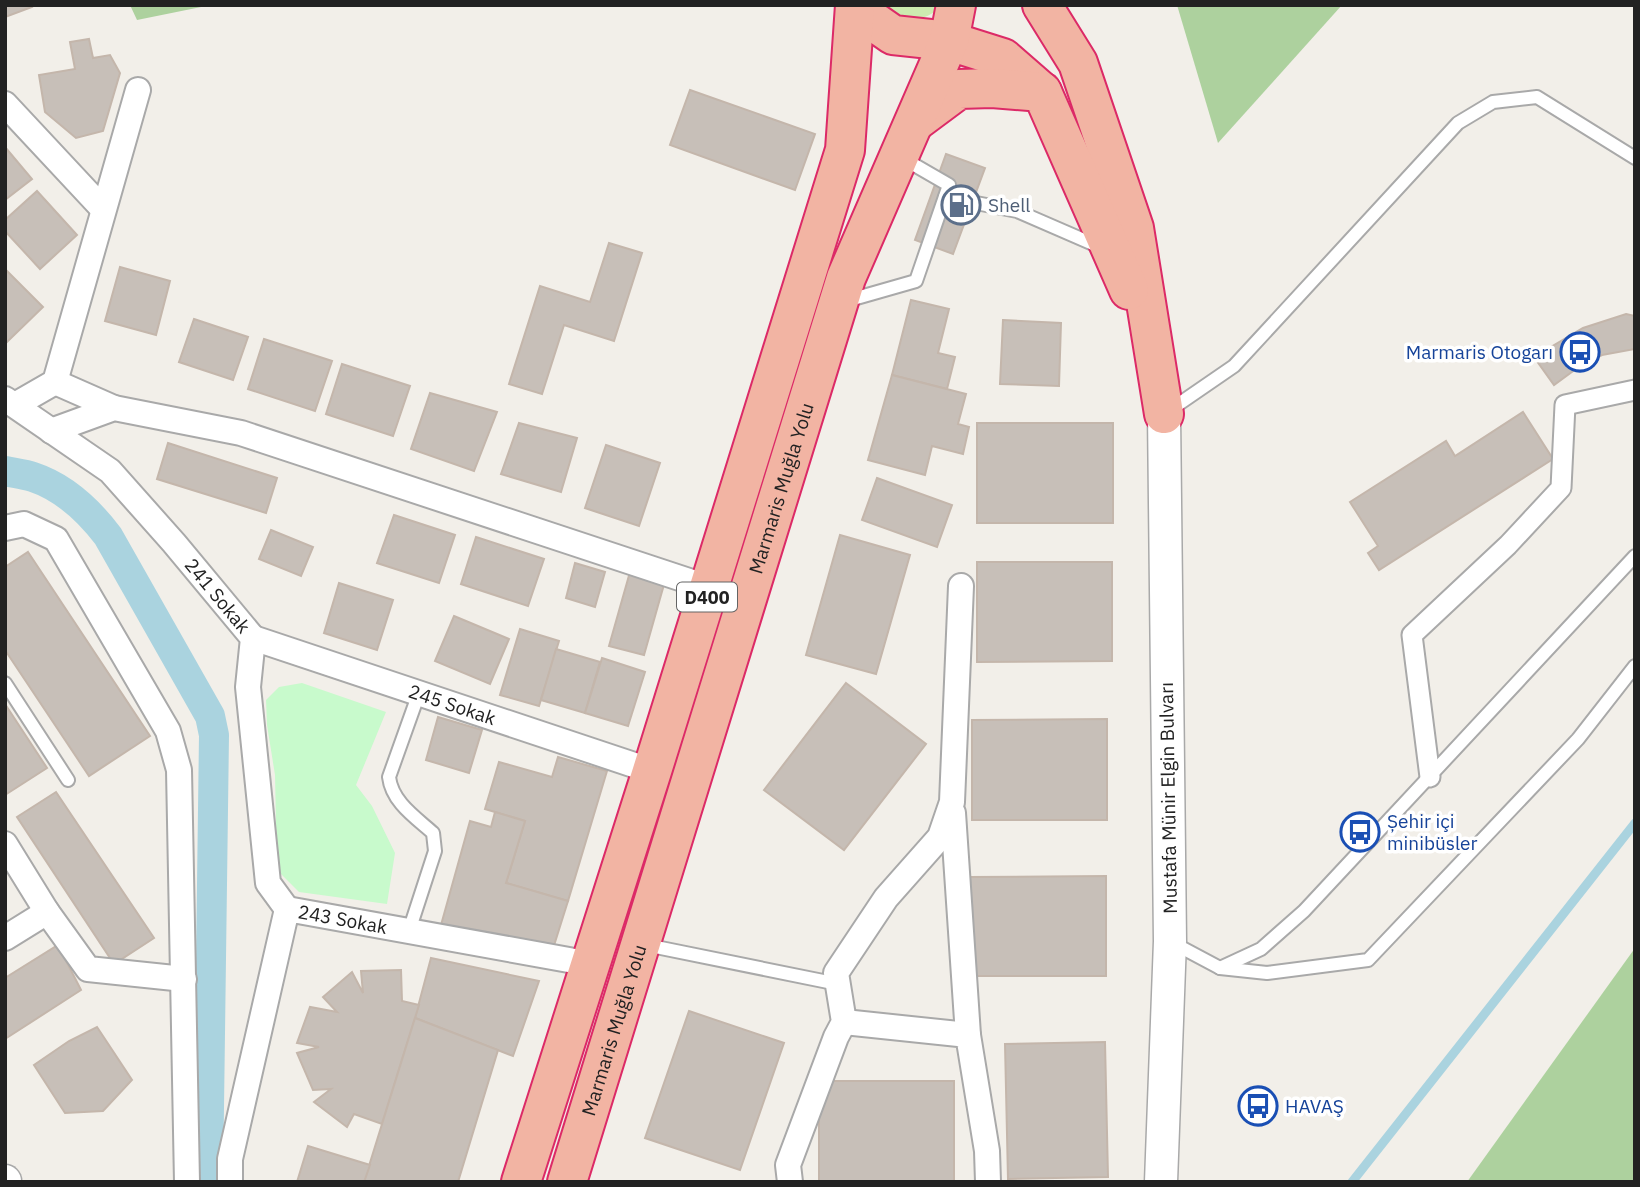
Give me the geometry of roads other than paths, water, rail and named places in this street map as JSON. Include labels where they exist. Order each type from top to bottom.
[{"type":"highway","name":"D400","points":[[522,1182],[845,150],[855,5]]},
{"type":"highway","points":[[862,5],[870,19],[893,34],[953,23],[1003,58],[1042,92],[1151,340]]},
{"type":"highway","points":[[1042,5],[1078,63],[1133,229],[1164,414]]},
{"type":"highway","name":"Marmaris Muğla Yolu","points":[[567,1182],[846,278],[907,140],[953,23]]},
{"type":"highway","points":[[907,140],[959,89],[992,88],[1042,92]]},
{"type":"street","points":[[55,382],[138,90]]},
{"type":"street","points":[[5,104],[103,209]]},
{"type":"street","points":[[10,402],[55,382],[114,408],[241,433],[710,587]]},
{"type":"street","points":[[1430,777],[1412,635],[1507,545],[1561,488],[1565,405],[1635,390]]},
{"type":"street","name":"241 Sokak","points":[[10,402],[110,471],[253,639],[248,687],[268,883],[287,909]]},
{"type":"street","points":[[51,431],[114,408]]},
{"type":"street","name":"Mustafa Münir Elgin Bulvarı","points":[[1161,1182],[1170,941],[1164,414]]},
{"type":"street","points":[[5,528],[24,524],[56,539],[168,731],[179,770],[187,1182]]},
{"type":"street","points":[[961,586],[952,802],[968,1035],[987,1151],[988,1182]]},
{"type":"street","name":"245 Sokak","points":[[253,639],[652,771]]},
{"type":"street","points":[[790,1182],[788,1165],[844,1022],[836,973],[886,898],[940,838],[952,802]]},
{"type":"street","points":[[5,844],[47,912],[88,969],[184,979]]},
{"type":"street","name":"243 Sokak","points":[[230,1182],[230,1158],[287,909],[591,964]]},
{"type":"street","points":[[5,938],[47,912]]},
{"type":"street","points":[[844,1022],[968,1035]]},
{"type":"lane","points":[[1164,414],[1234,366],[1458,123],[1493,102],[1536,97],[1635,158]]},
{"type":"lane","points":[[839,303],[916,281],[949,185],[907,140]]},
{"type":"lane","points":[[945,197],[1017,211],[1113,253]]},
{"type":"lane","points":[[1220,968],[1261,948],[1304,911],[1635,556]]},
{"type":"lane","points":[[1170,941],[1220,968],[1267,973],[1368,960],[1578,739],[1635,666]]},
{"type":"lane","points":[[5,683],[68,780]]},
{"type":"lane","points":[[409,931],[435,851],[433,833],[401,804],[390,786],[389,777],[419,693]]},
{"type":"lane","points":[[640,943],[838,984]]},
{"type":"waterway","points":[[5,471],[33,477],[55,487],[75,501],[101,527],[210,716],[214,735],[208,1182]]},
{"type":"waterway","points":[[1352,1182],[1635,823]]},
{"type":"place","name":"Shell","points":[[961,205]]},
{"type":"place","name":"Marmaris Otogarı","points":[[1580,352]]},
{"type":"place","name":"Șehir içi minibüsler","points":[[1360,832]]},
{"type":"place","name":"HAVAŞ","points":[[1258,1106]]}]
